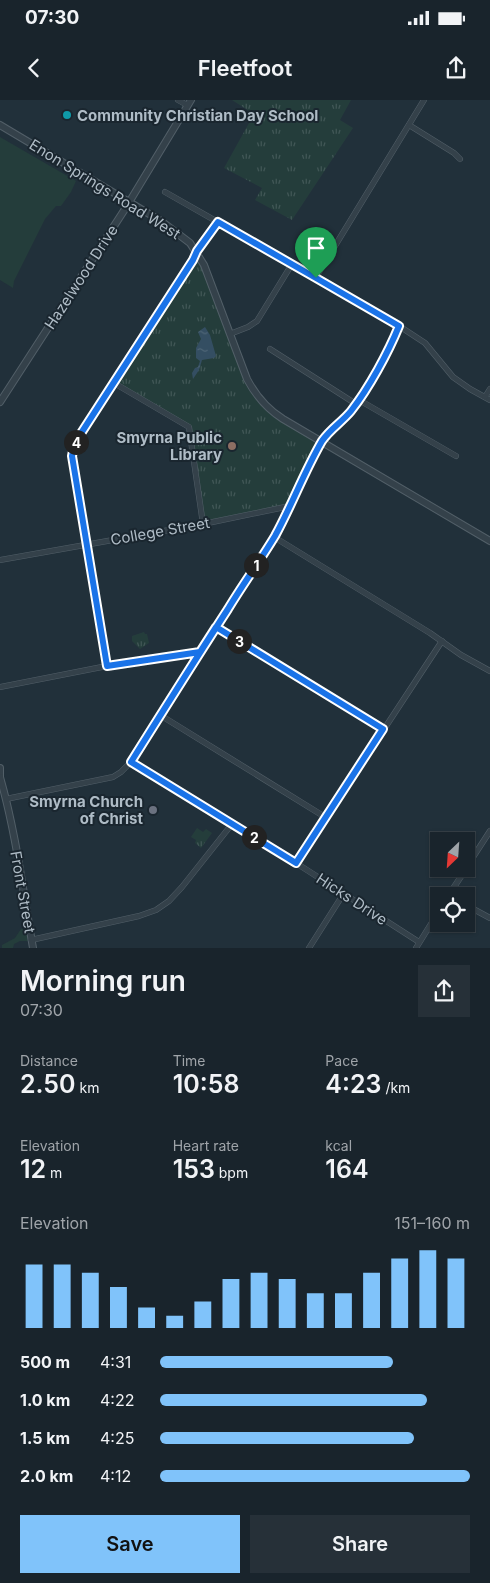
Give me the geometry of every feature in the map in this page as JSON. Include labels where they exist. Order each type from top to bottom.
[{"type":"street","points":[[178,100],[189,103]]},
{"type":"street","points":[[316,278],[424,100]]},
{"type":"street","name":"Hazelwood Drive","points":[[0,402],[129,202],[189,103]]},
{"type":"street","points":[[409,125],[460,159]]},
{"type":"street","name":"Enon Springs Road West","points":[[0,126],[129,202],[182,236],[197,251],[247,379],[264,404],[283,419],[490,541]]},
{"type":"street","points":[[165,192],[399,326],[425,344],[453,377],[487,398],[490,389]]},
{"type":"street","points":[[107,666],[72,456],[74,446],[197,251],[218,222]]},
{"type":"street","points":[[230,334],[248,327],[257,321],[292,264]]},
{"type":"street","points":[[6,799],[113,777],[131,762],[274,537],[302,477],[322,442],[330,431],[349,414],[357,402],[392,344],[399,326]]},
{"type":"street","points":[[270,349],[357,402],[456,456]]},
{"type":"street","points":[[114,383],[188,425],[204,524]]},
{"type":"street","name":"College Street","points":[[0,560],[204,524],[290,506]]},
{"type":"street","points":[[274,537],[442,641],[461,655],[490,671]]},
{"type":"street","points":[[216,627],[383,729]]},
{"type":"street","points":[[296,863],[325,816],[442,641]]},
{"type":"street","points":[[0,687],[107,666],[200,652]]},
{"type":"street","points":[[160,715],[325,816]]},
{"type":"street","name":"Hicks Drive","points":[[131,762],[296,863],[419,942]]},
{"type":"street","name":"Front Street","points":[[0,768],[0,777],[22,876],[33,948]]},
{"type":"street","points":[[31,940],[139,916],[156,910],[169,901],[182,887],[232,824]]},
{"type":"street","points":[[475,854],[490,831]]},
{"type":"street","points":[[309,948],[344,893]]},
{"type":"street","points":[[475,910],[490,918]]},
{"type":"street","points":[[416,948],[430,925]]},
{"type":"green space","points":[[232,100],[351,100],[340,120],[353,128],[292,220],[255,200],[262,188],[224,168],[254,114]]},
{"type":"green space","points":[[0,137],[76,181],[61,206],[56,206],[45,219],[14,281],[13,288],[0,280]]},
{"type":"green space","points":[[197,251],[245,373],[264,403],[322,442],[290,506],[203,524],[190,431],[114,383]]},
{"type":"green space","points":[[144,632],[147,634],[149,643],[140,649],[132,641],[132,636]]},
{"type":"green space","points":[[197,828],[203,832],[206,829],[212,833],[201,848],[195,843],[196,840],[191,837]]},
{"type":"green space","points":[[26,923],[28,941],[20,941],[14,944],[13,948],[2,948],[2,945],[15,938],[21,929],[25,928]]},
{"type":"water","points":[[205,327],[210,335],[216,356],[202,360],[199,370],[193,379],[192,373],[198,367],[200,361],[196,358],[196,348],[201,339],[198,332]]},
{"type":"place","name":"Community Christian Day School","points":[[67,115]]},
{"type":"place","name":"Smyrna Public Library","points":[[232,446]]},
{"type":"place","name":"Smyrna Church of Christ","points":[[153,810]]},
{"type":"route","points":[[316,278],[218,222],[197,251],[78,438],[72,456],[107,666],[200,652],[216,627],[383,729],[296,863],[131,762],[176,689],[200,652],[245,582],[274,537],[287,514],[302,477],[322,442],[327,434],[349,414],[359,400],[392,344],[399,326],[316,278]]}]
